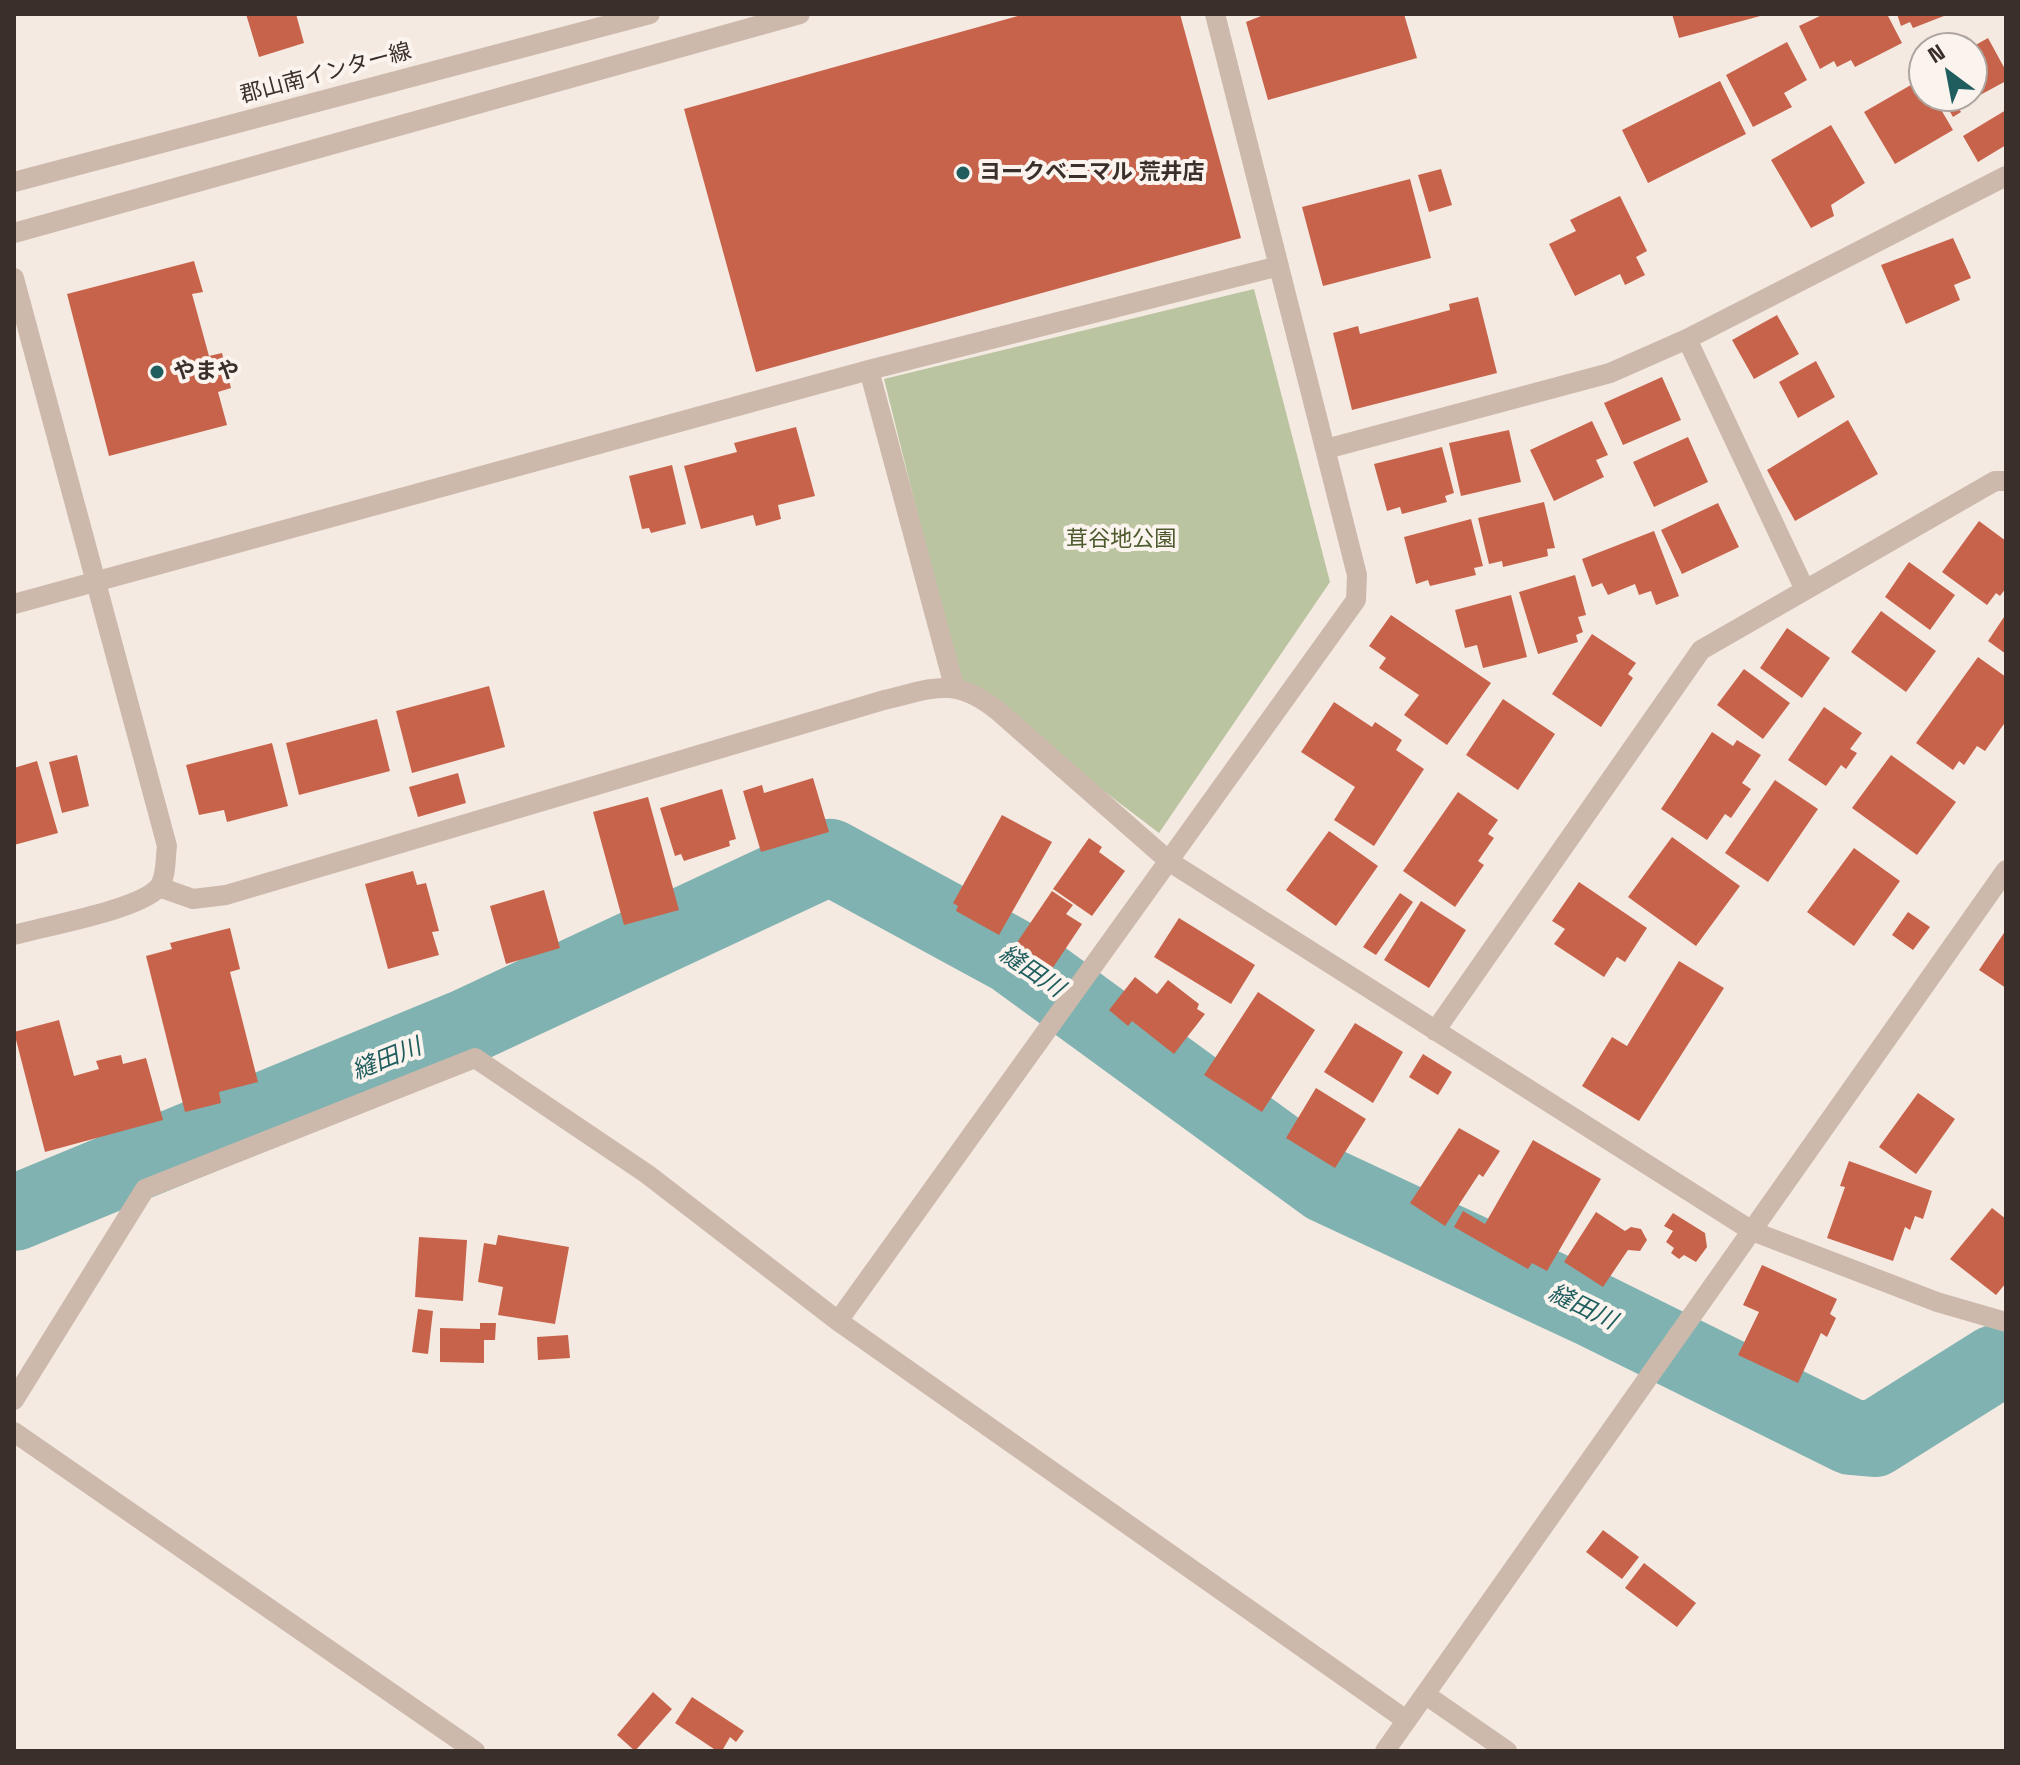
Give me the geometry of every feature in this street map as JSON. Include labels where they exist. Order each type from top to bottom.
[{"type":"street","name":"郡山南インター線","points":[[14,182],[650,14]]},
{"type":"street","points":[[14,233],[800,14]]},
{"type":"street","points":[[838,1321],[1356,600],[1357,575],[1215,14]]},
{"type":"street","points":[[1326,449],[1610,373],[1687,339],[2006,176]]},
{"type":"street","points":[[14,604],[869,370],[1279,266]]},
{"type":"street","points":[[14,278],[165,837],[165,866],[159,887],[124,906],[14,935]]},
{"type":"street","points":[[1687,339],[1805,590]]},
{"type":"street","points":[[869,370],[954,686]]},
{"type":"street","points":[[1435,1031],[1693,658],[1720,638],[1995,481],[2006,481]]},
{"type":"street","points":[[159,887],[193,899],[226,895],[884,700],[954,686],[970,691],[998,711],[1170,862],[1752,1231],[1937,1302],[2006,1322]]},
{"type":"street","points":[[1385,1751],[1592,1453],[2006,870]]},
{"type":"street","points":[[14,1400],[145,1189],[475,1058],[647,1174],[838,1321],[1406,1720]]},
{"type":"street","points":[[14,1432],[475,1751]]},
{"type":"street","points":[[1426,1695],[1507,1751]]},
{"type":"green space","name":"茸谷地公園","points":[[1254,289],[1330,582],[1159,833],[959,681],[884,379]]},
{"type":"building","points":[[246,14],[296,14],[304,43],[259,57]]},
{"type":"building","name":"ヨークベニマル 荒井店","points":[[1025,14],[1180,14],[1241,238],[756,372],[684,109]]},
{"type":"building","points":[[1266,14],[1404,14],[1417,58],[1268,100],[1246,22]]},
{"type":"building","points":[[1672,14],[1764,14],[1764,15],[1679,38]]},
{"type":"building","points":[[1824,14],[1887,14],[1902,43],[1855,67],[1851,60],[1837,67],[1834,61],[1820,69],[1799,26]]},
{"type":"building","points":[[1897,14],[1949,14],[1913,28],[1910,22],[1901,26]]},
{"type":"building","points":[[1988,38],[2006,71],[2006,81],[1988,91]]},
{"type":"building","points":[[1787,42],[1807,80],[1784,93],[1792,107],[1753,127],[1726,75]]},
{"type":"building","points":[[1720,81],[1746,134],[1648,183],[1622,130]]},
{"type":"building","points":[[1908,87],[1908,112],[1942,112],[1953,130],[1895,164],[1864,112]]},
{"type":"building","points":[[2006,110],[2006,145],[1978,162],[1963,136]]},
{"type":"building","points":[[1831,125],[1865,183],[1831,205],[1834,216],[1811,228],[1771,160]]},
{"type":"building","points":[[1441,169],[1452,205],[1429,212],[1418,175]]},
{"type":"building","points":[[1410,179],[1431,258],[1323,286],[1302,207]]},
{"type":"building","points":[[1620,196],[1647,251],[1636,257],[1645,275],[1625,285],[1620,274],[1575,296],[1549,244],[1576,231],[1570,220]]},
{"type":"building","points":[[1953,238],[1971,278],[1954,285],[1960,300],[1906,324],[1881,265]]},
{"type":"building","name":"やまや","points":[[194,261],[203,292],[192,294],[209,356],[222,353],[231,388],[218,392],[227,425],[109,456],[67,294]]},
{"type":"building","points":[[1478,297],[1497,373],[1352,410],[1333,333],[1358,326],[1360,334],[1450,310],[1449,304]]},
{"type":"building","points":[[1777,315],[1799,354],[1754,379],[1732,340]]},
{"type":"building","points":[[1816,361],[1835,397],[1798,418],[1779,382]]},
{"type":"building","points":[[1662,377],[1681,420],[1623,445],[1604,403]]},
{"type":"building","points":[[1848,420],[1878,474],[1795,521],[1767,470]]},
{"type":"building","points":[[1592,421],[1608,455],[1596,460],[1604,477],[1554,501],[1530,450]]},
{"type":"building","points":[[796,427],[815,496],[778,505],[781,519],[756,526],[753,515],[701,529],[684,466],[737,452],[734,443]]},
{"type":"building","points":[[1509,430],[1521,482],[1461,496],[1449,443]]},
{"type":"building","points":[[1688,437],[1708,482],[1654,507],[1633,462]]},
{"type":"building","points":[[1442,447],[1454,493],[1445,496],[1447,502],[1402,514],[1400,507],[1387,511],[1374,464]]},
{"type":"building","points":[[672,465],[686,524],[651,533],[649,528],[642,529],[629,476]]},
{"type":"building","points":[[1544,502],[1555,548],[1547,549],[1548,556],[1503,567],[1502,561],[1489,564],[1478,518]]},
{"type":"building","points":[[1718,503],[1739,547],[1682,574],[1661,530]]},
{"type":"building","points":[[1471,519],[1483,566],[1474,568],[1476,575],[1430,586],[1428,580],[1416,584],[1404,537]]},
{"type":"building","points":[[1979,521],[2006,541],[2006,588],[2000,596],[1996,593],[1987,605],[1942,572]]},
{"type":"building","points":[[1654,531],[1679,596],[1656,605],[1651,591],[1639,595],[1635,584],[1608,595],[1602,583],[1592,587],[1582,559]]},
{"type":"building","points":[[1909,562],[1955,595],[1930,630],[1885,597]]},
{"type":"building","points":[[1575,575],[1586,615],[1578,617],[1583,632],[1576,635],[1578,642],[1538,654],[1519,592]]},
{"type":"building","points":[[1511,595],[1527,657],[1483,668],[1477,645],[1465,648],[1455,610]]},
{"type":"building","points":[[1881,611],[1936,651],[1906,692],[1851,652]]},
{"type":"building","points":[[2006,614],[2006,654],[1988,641]]},
{"type":"building","points":[[1391,615],[1491,683],[1447,745],[1404,715],[1419,695],[1379,668],[1386,658],[1369,646]]},
{"type":"building","points":[[1787,628],[1830,658],[1802,698],[1760,668]]},
{"type":"building","points":[[1592,634],[1636,663],[1628,674],[1633,678],[1601,727],[1552,694]]},
{"type":"building","points":[[1978,657],[2006,677],[2006,721],[1985,751],[1977,746],[1964,765],[1959,761],[1953,770],[1916,743]]},
{"type":"building","points":[[1744,669],[1790,703],[1763,739],[1717,705]]},
{"type":"building","points":[[489,686],[505,747],[412,773],[396,711]]},
{"type":"building","points":[[1503,699],[1555,734],[1518,790],[1466,755]]},
{"type":"building","points":[[1334,702],[1372,727],[1375,722],[1402,740],[1396,750],[1424,769],[1374,846],[1334,820],[1355,787],[1301,752]]},
{"type":"building","points":[[1824,707],[1862,733],[1850,749],[1857,753],[1855,756],[1846,769],[1841,765],[1826,786],[1788,760]]},
{"type":"building","points":[[377,719],[390,771],[299,795],[286,743]]},
{"type":"building","points":[[1712,732],[1733,746],[1737,740],[1761,755],[1742,783],[1751,789],[1731,818],[1725,814],[1707,840],[1661,809]]},
{"type":"building","points":[[272,743],[288,806],[227,822],[224,810],[199,815],[186,765]]},
{"type":"building","points":[[77,755],[89,806],[62,813],[49,762]]},
{"type":"building","points":[[1891,755],[1956,802],[1917,855],[1852,808]]},
{"type":"building","points":[[37,761],[58,833],[14,845],[14,768]]},
{"type":"building","points":[[458,773],[466,803],[418,817],[409,787]]},
{"type":"building","points":[[813,778],[829,832],[761,852],[743,791],[762,785],[764,793]]},
{"type":"building","points":[[1775,780],[1818,809],[1768,882],[1725,853]]},
{"type":"building","points":[[722,789],[736,839],[729,841],[730,846],[684,861],[681,854],[675,856],[660,808]]},
{"type":"building","points":[[1458,792],[1498,820],[1488,834],[1494,838],[1478,861],[1484,865],[1455,907],[1403,871]]},
{"type":"building","points":[[648,797],[679,910],[624,925],[593,812]]},
{"type":"building","points":[[1002,815],[1052,842],[999,935],[956,911],[958,906],[953,903]]},
{"type":"building","points":[[1329,831],[1378,866],[1336,926],[1286,890]]},
{"type":"building","points":[[1672,837],[1740,886],[1696,946],[1628,897]]},
{"type":"building","points":[[1089,838],[1102,847],[1099,852],[1125,871],[1092,916],[1053,889]]},
{"type":"building","points":[[1854,848],[1900,881],[1854,946],[1807,912]]},
{"type":"building","points":[[413,871],[417,885],[426,883],[439,931],[432,932],[439,955],[388,969],[365,884]]},
{"type":"building","points":[[1579,882],[1647,928],[1625,962],[1617,957],[1604,977],[1554,944],[1565,929],[1552,921]]},
{"type":"building","points":[[544,890],[560,948],[506,964],[490,906]]},
{"type":"building","points":[[1052,891],[1073,905],[1066,914],[1082,924],[1052,969],[1016,944]]},
{"type":"building","points":[[1400,893],[1413,902],[1376,955],[1363,947]]},
{"type":"building","points":[[1421,901],[1466,930],[1429,988],[1384,960]]},
{"type":"building","points":[[1908,912],[1930,927],[1913,950],[1892,935]]},
{"type":"building","points":[[1179,918],[1255,965],[1231,1004],[1154,957]]},
{"type":"building","points":[[230,928],[240,969],[230,972],[258,1082],[219,1092],[221,1103],[185,1112],[146,956],[172,949],[170,943]]},
{"type":"building","points":[[2006,930],[2006,988],[1979,970]]},
{"type":"building","points":[[1679,961],[1724,988],[1639,1121],[1582,1086],[1612,1037],[1627,1046]]},
{"type":"building","points":[[1135,977],[1157,994],[1168,980],[1199,1004],[1197,1009],[1205,1014],[1174,1054],[1132,1021],[1128,1026],[1109,1010]]},
{"type":"building","points":[[1258,992],[1315,1030],[1262,1112],[1204,1075]]},
{"type":"building","points":[[59,1020],[74,1076],[99,1069],[96,1061],[112,1057],[121,1055],[123,1064],[146,1058],[163,1120],[45,1152],[14,1032]]},
{"type":"building","points":[[1355,1023],[1403,1052],[1373,1103],[1324,1072]]},
{"type":"building","points":[[1423,1054],[1452,1072],[1438,1095],[1409,1077]]},
{"type":"building","points":[[1316,1088],[1366,1119],[1335,1168],[1286,1138]]},
{"type":"building","points":[[1918,1093],[1955,1119],[1916,1174],[1879,1147]]},
{"type":"building","points":[[1459,1128],[1500,1151],[1483,1177],[1479,1174],[1445,1226],[1410,1203]]},
{"type":"building","points":[[1533,1140],[1601,1179],[1547,1271],[1532,1263],[1528,1269],[1454,1227],[1463,1211],[1485,1224]]},
{"type":"building","points":[[1849,1161],[1932,1191],[1923,1219],[1915,1216],[1910,1230],[1905,1227],[1893,1261],[1827,1238],[1845,1187],[1840,1186]]},
{"type":"building","points":[[1992,1208],[2006,1219],[2006,1283],[1996,1295],[1950,1259]]},
{"type":"building","points":[[1596,1212],[1625,1231],[1631,1227],[1641,1229],[1647,1240],[1640,1251],[1628,1250],[1603,1287],[1564,1262]]},
{"type":"building","points":[[1673,1213],[1705,1233],[1707,1247],[1696,1262],[1684,1255],[1679,1259],[1671,1253],[1674,1248],[1666,1242],[1673,1231],[1664,1226]]},
{"type":"building","points":[[498,1235],[569,1247],[555,1324],[498,1315],[503,1287],[478,1282],[484,1243],[496,1245]]},
{"type":"building","points":[[419,1237],[467,1240],[463,1301],[415,1297]]},
{"type":"building","points":[[1762,1265],[1837,1299],[1830,1314],[1836,1318],[1827,1337],[1821,1333],[1798,1383],[1738,1355],[1759,1312],[1743,1305]]},
{"type":"building","points":[[418,1309],[433,1311],[428,1354],[412,1352]]},
{"type":"building","points":[[480,1323],[496,1323],[495,1340],[484,1340],[484,1363],[440,1362],[440,1328],[480,1329]]},
{"type":"building","points":[[568,1335],[570,1358],[538,1360],[537,1337]]},
{"type":"building","points":[[1603,1530],[1639,1557],[1622,1579],[1586,1552]]},
{"type":"building","points":[[1644,1563],[1696,1603],[1677,1627],[1625,1588]]},
{"type":"building","points":[[653,1692],[672,1709],[635,1751],[617,1735]]},
{"type":"building","points":[[692,1697],[744,1731],[736,1742],[730,1737],[722,1751],[717,1751],[675,1723]]},
{"type":"waterway","name":"縫田川","points":[[14,1213],[466,1027],[830,857],[1012,956],[1326,1185],[1590,1308],[1851,1437],[1874,1439],[1995,1363],[2006,1363]]},
{"type":"place","name":"ヨークベニマル 荒井店","points":[[963,173]]},
{"type":"place","name":"やまや","points":[[157,372]]}]
